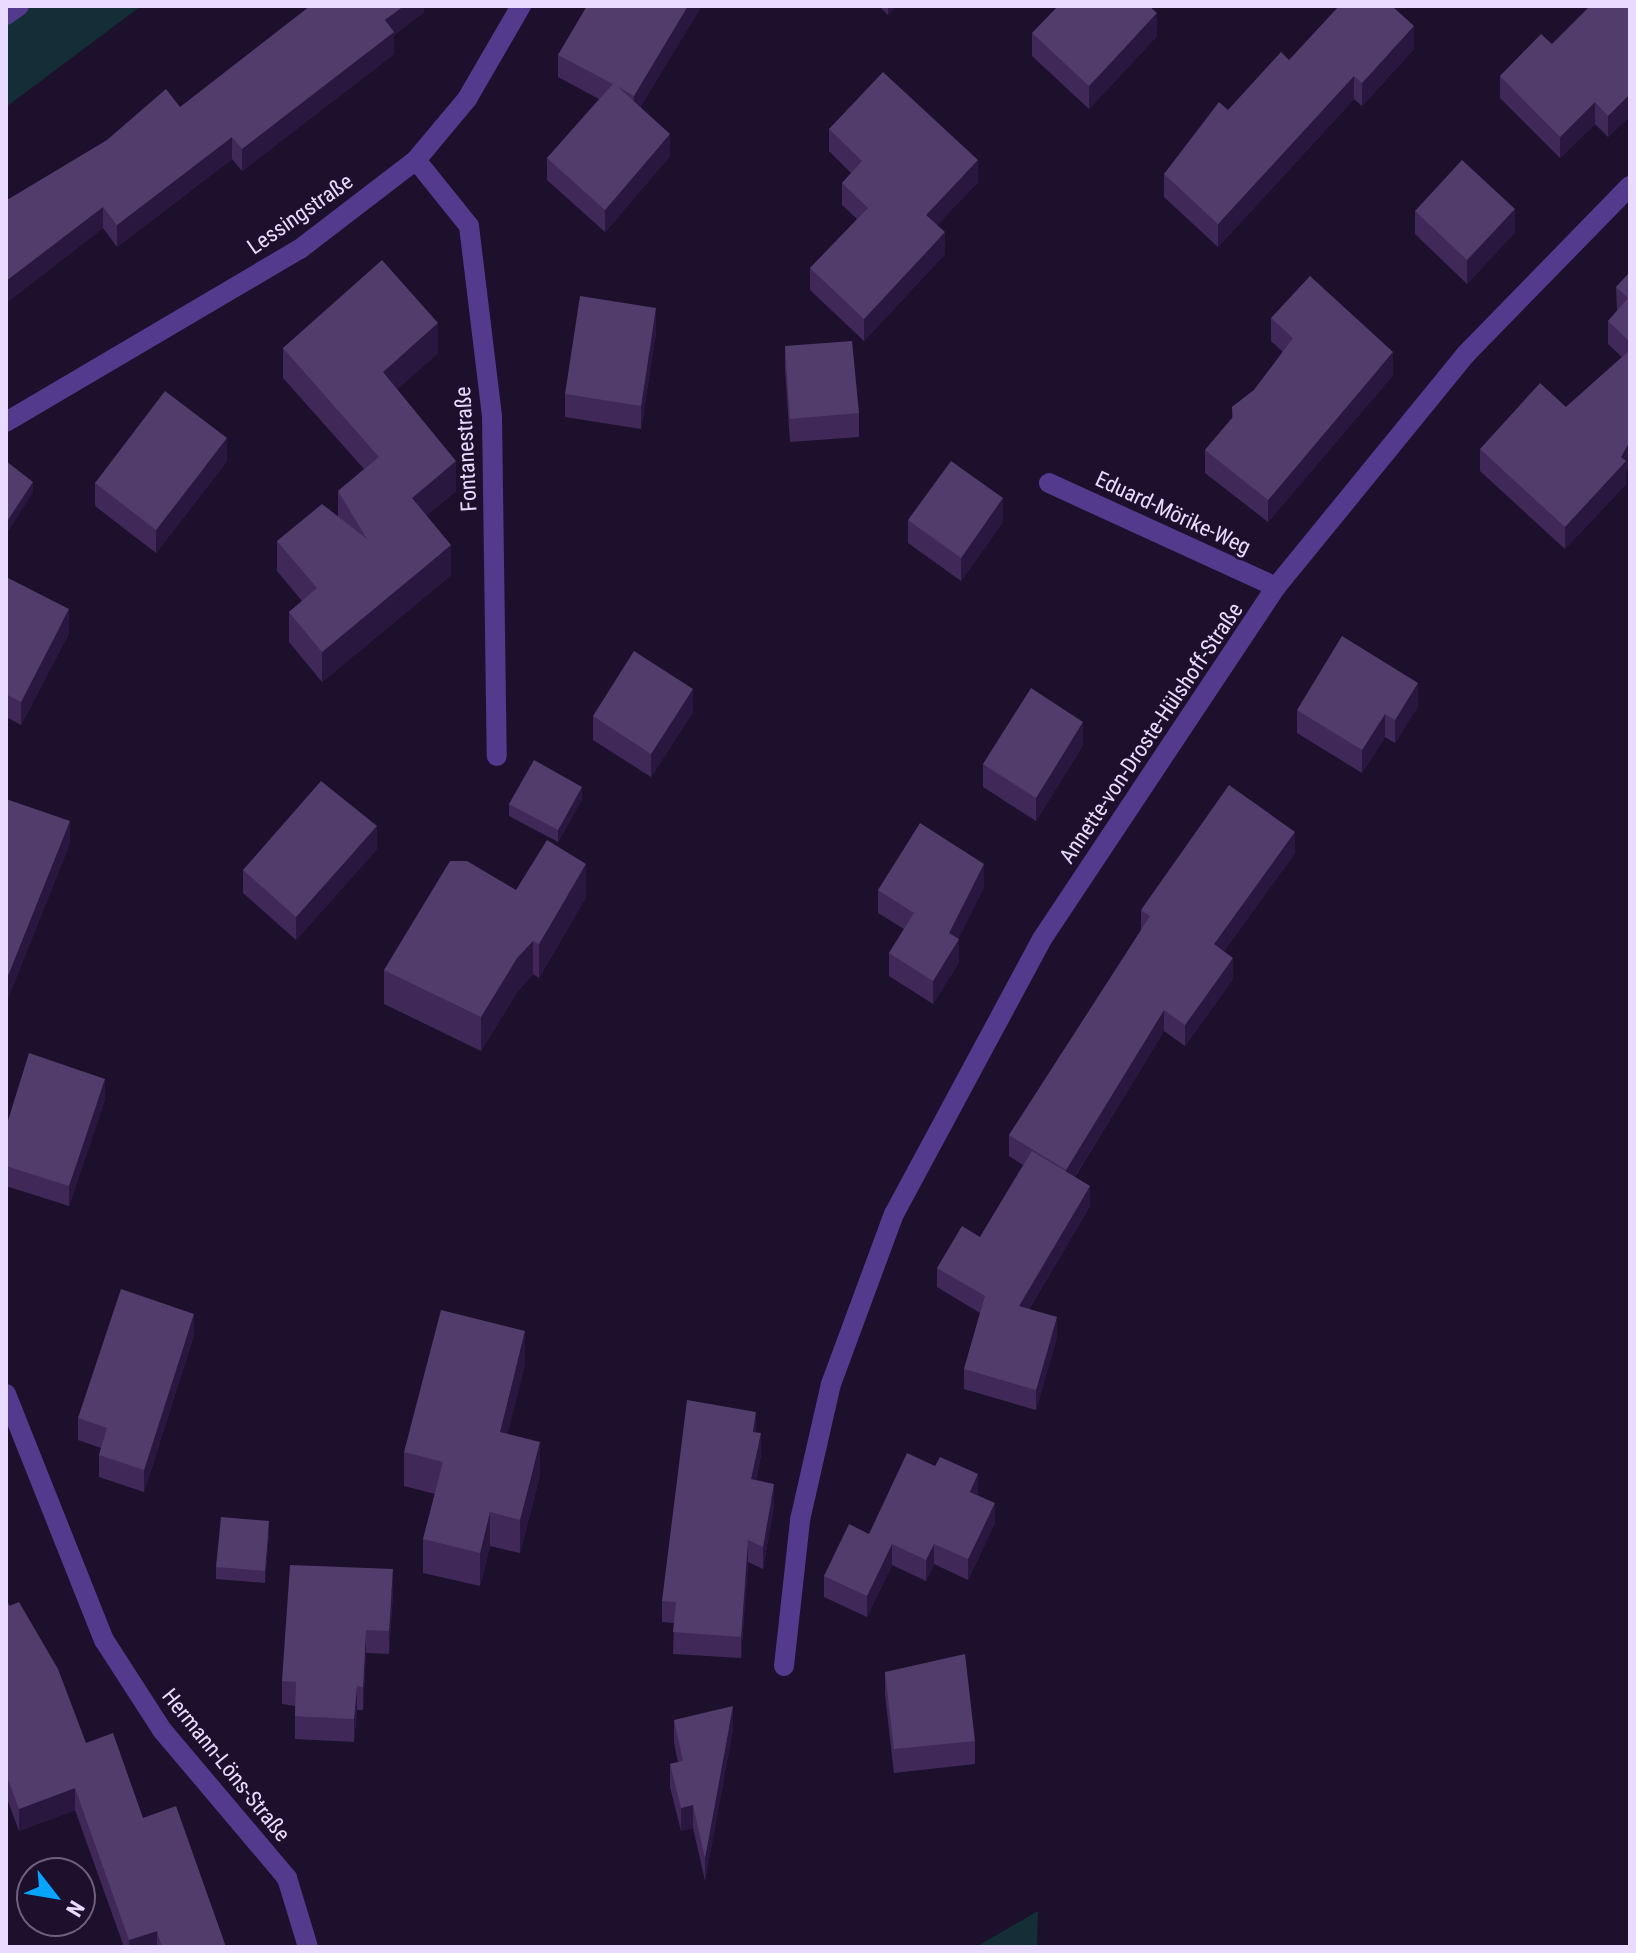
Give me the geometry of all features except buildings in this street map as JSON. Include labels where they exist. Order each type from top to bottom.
[{"type":"street","points":[[6,15],[19,6]]},
{"type":"street","name":"Lessingstraße","points":[[6,422],[300,249],[416,160],[467,99],[521,6]]},
{"type":"street","name":"Fontanestraße","points":[[416,160],[469,226],[492,417],[497,756]]},
{"type":"street","name":"Annette-von-Droste-Hülshoff-Straße","points":[[784,1666],[800,1520],[831,1384],[894,1214],[1042,939],[1276,587],[1465,355],[1630,186]]},
{"type":"street","name":"Eduard-Mörike-Weg","points":[[1049,483],[1276,587]]},
{"type":"street","name":"Hermann-Löns-Straße","points":[[6,1394],[104,1640],[162,1730],[287,1878],[308,1947]]},
{"type":"shaded area","points":[[6,6],[141,6],[6,107]]},
{"type":"shaded area","points":[[1038,1911],[1037,1947],[976,1947]]}]
